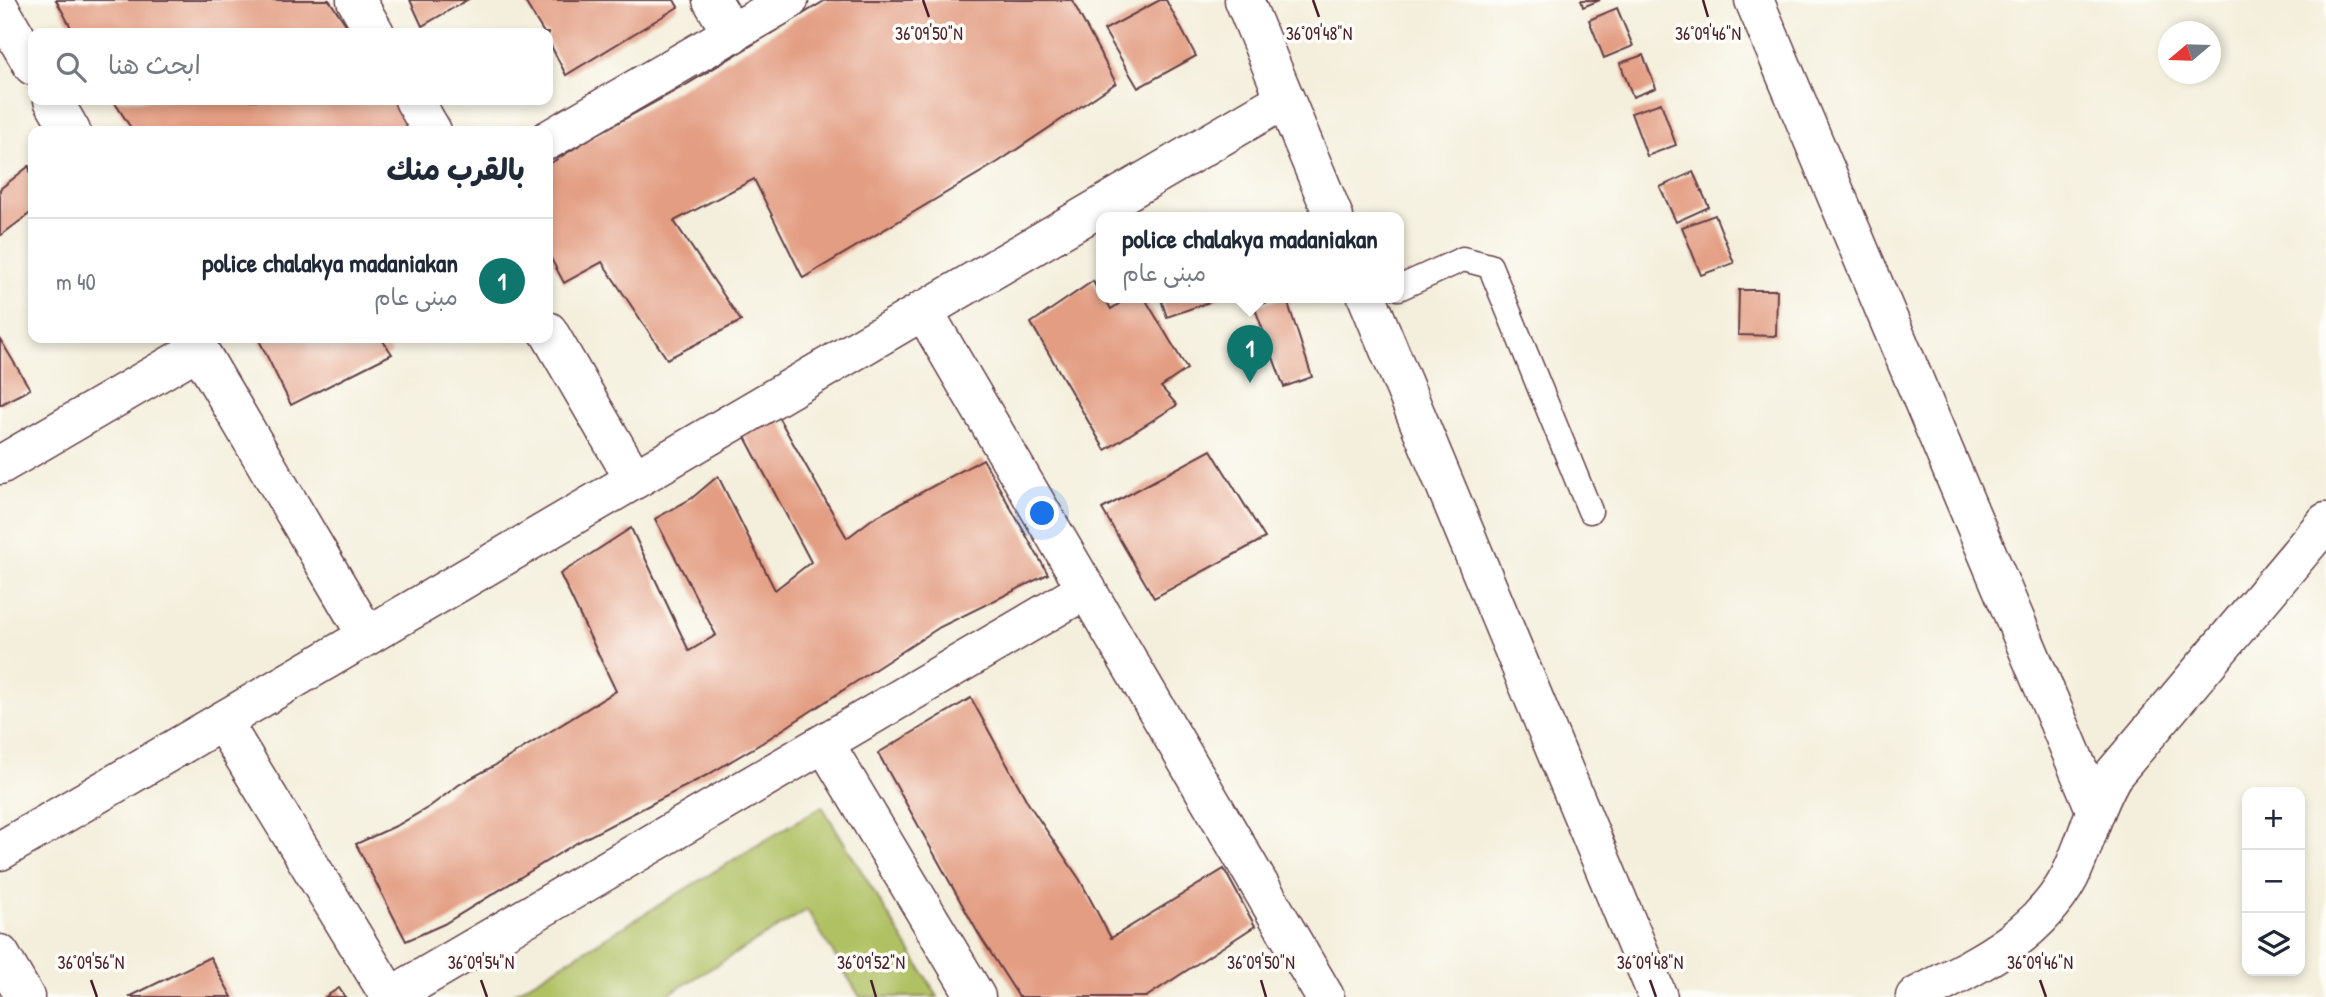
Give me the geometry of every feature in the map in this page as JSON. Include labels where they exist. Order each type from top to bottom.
[{"type":"street","points":[[356,0],[373,28]]},
{"type":"street","points":[[712,0],[732,34]]},
{"type":"street","points":[[553,136],[789,0]]},
{"type":"street","points":[[1244,0],[1332,212]]},
{"type":"street","points":[[1754,0],[2095,810]]},
{"type":"street","points":[[0,9],[28,57]]},
{"type":"street","points":[[0,851],[1285,99]]},
{"type":"street","points":[[56,105],[68,126]]},
{"type":"street","points":[[417,105],[429,126]]},
{"type":"street","points":[[1381,303],[1658,997]]},
{"type":"street","points":[[923,310],[1325,997]]},
{"type":"street","points":[[553,340],[634,480]]},
{"type":"street","points":[[0,465],[196,344],[367,636]]},
{"type":"street","points":[[1915,997],[2012,943],[2053,903],[2080,853],[2095,810],[2113,775],[2326,522]]},
{"type":"street","points":[[222,721],[390,997],[1087,589]]},
{"type":"street","points":[[825,744],[976,997]]},
{"type":"street","points":[[0,954],[25,997]]},
{"type":"lane","points":[[1404,285],[1463,259],[1490,266],[1590,511]]},
{"type":"green space","points":[[822,806],[938,997],[860,997],[807,910],[664,997],[508,997]]},
{"type":"building","points":[[56,0],[329,0],[349,28],[71,28]]},
{"type":"building","points":[[410,0],[467,0],[422,26]]},
{"type":"building","points":[[524,0],[674,0],[678,7],[566,75],[553,50],[553,28],[541,28]]},
{"type":"building","points":[[826,0],[1072,0],[1116,83],[998,162],[803,278],[754,179],[674,221],[741,321],[667,359],[602,262],[564,283],[553,262],[553,162]]},
{"type":"building","points":[[1160,0],[1166,0],[1196,56],[1138,88],[1104,30]]},
{"type":"building","points":[[1581,0],[1600,0],[1583,7]]},
{"type":"building","points":[[1617,8],[1633,46],[1604,58],[1589,20]]},
{"type":"building","points":[[1643,55],[1656,88],[1633,97],[1620,63]]},
{"type":"building","points":[[1661,103],[1676,145],[1647,156],[1631,113]]},
{"type":"building","points":[[116,105],[401,105],[415,126],[130,126]]},
{"type":"building","points":[[28,167],[28,215],[0,236],[0,189]]},
{"type":"building","points":[[1693,172],[1709,207],[1676,222],[1660,187]]},
{"type":"building","points":[[1715,215],[1734,263],[1701,275],[1682,227]]},
{"type":"building","points":[[1093,281],[1096,287],[1096,303],[1108,303],[1111,309],[1120,303],[1148,303],[1187,369],[1161,387],[1177,405],[1105,450],[1031,323]]},
{"type":"building","points":[[1739,290],[1777,290],[1776,336],[1738,335]]},
{"type":"building","points":[[1162,303],[1207,303],[1167,317]]},
{"type":"building","points":[[1288,303],[1312,377],[1284,387],[1254,306]]},
{"type":"building","points":[[0,339],[30,389],[0,405]]},
{"type":"building","points":[[260,343],[384,343],[392,354],[291,405]]},
{"type":"building","points":[[776,413],[847,538],[872,519],[983,459],[1048,574],[940,627],[762,743],[709,774],[578,842],[444,924],[406,941],[356,844],[429,807],[460,784],[616,691],[560,574],[631,528],[689,651],[716,635],[655,519],[692,498],[718,476],[775,590],[811,562],[744,435]]},
{"type":"building","points":[[1211,450],[1265,538],[1154,598],[1102,509]]},
{"type":"building","points":[[971,698],[1028,803],[1080,880],[1111,938],[1224,869],[1255,926],[1146,997],[1019,997],[978,933],[878,753]]},
{"type":"building","points":[[210,957],[232,997],[129,997]]},
{"type":"building","points":[[339,988],[345,997],[325,997]]},
{"type":"place","name":"police chalakya madaniakan","points":[[1250,383]]}]
